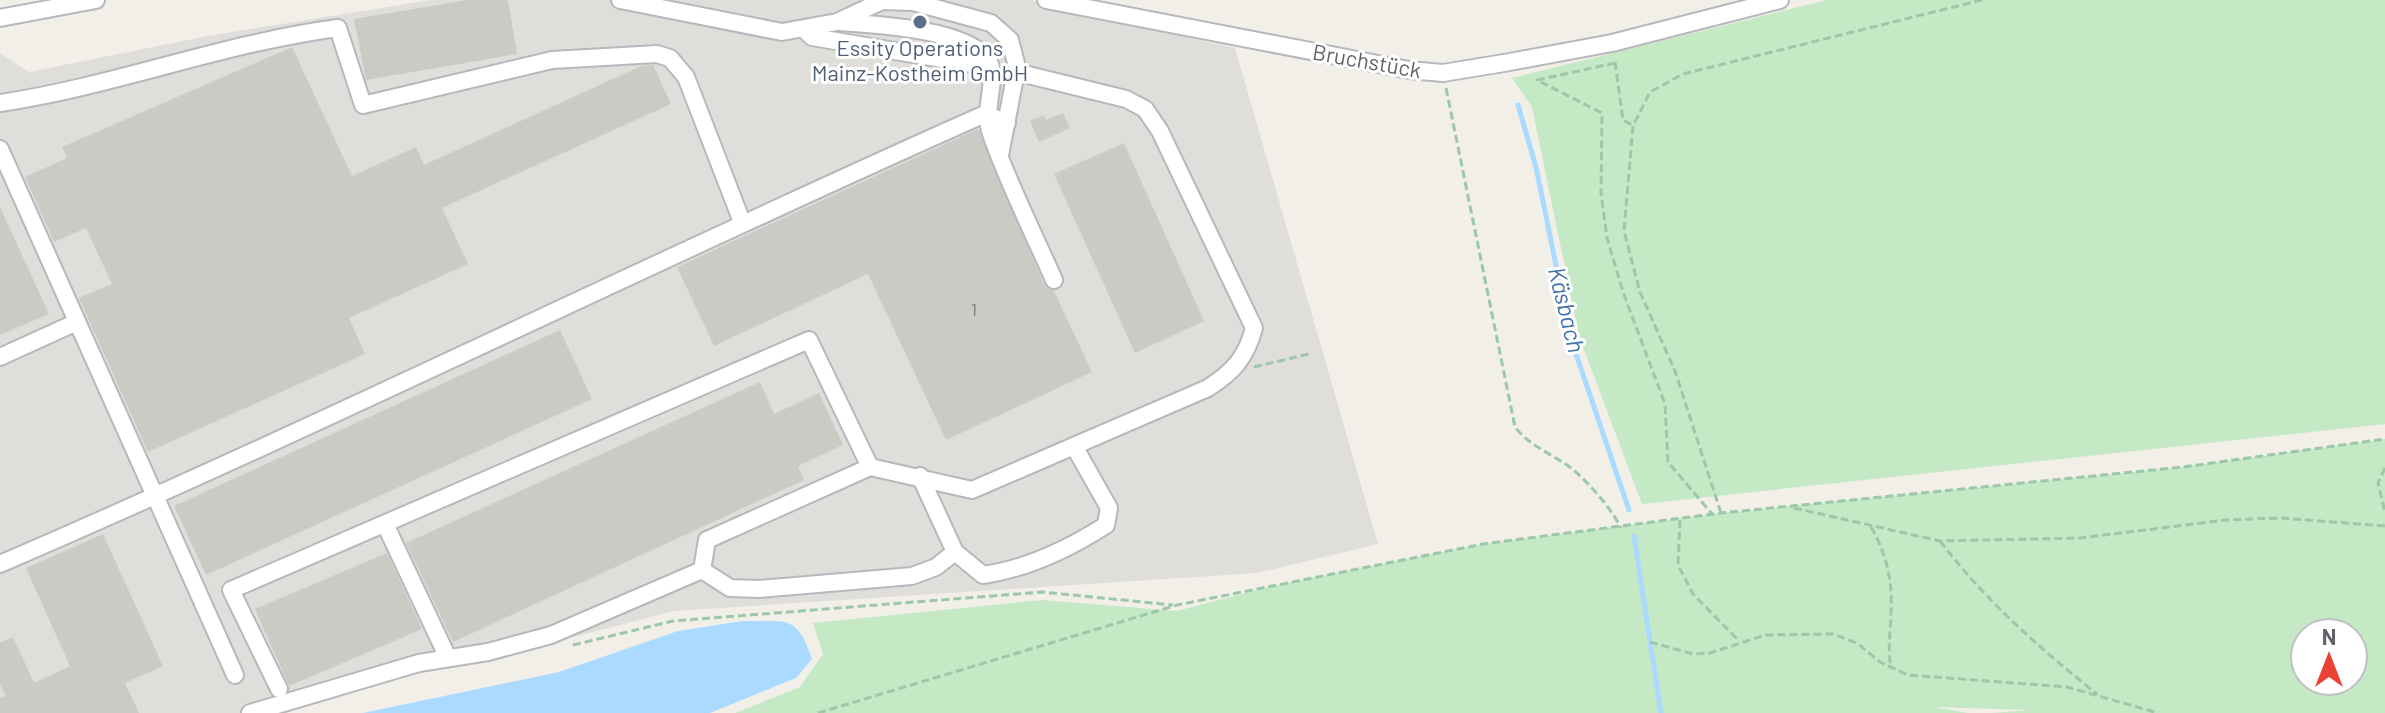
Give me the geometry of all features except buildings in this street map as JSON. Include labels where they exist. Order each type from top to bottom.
[{"type":"street","points":[[0,18],[96,0]]},
{"type":"street","points":[[620,0],[782,32],[837,22],[882,1],[913,2],[991,23],[1010,40],[1016,72],[1000,155]]},
{"type":"street","name":"Bruchstück","points":[[1046,0],[1409,70],[1443,73],[1612,43],[1780,0]]},
{"type":"street","points":[[837,22],[887,25],[939,35],[978,49],[992,75],[985,114],[1054,280]]},
{"type":"street","points":[[0,103],[72,92],[242,44],[338,28],[363,105],[552,60],[657,54],[670,58],[686,77],[742,222]]},
{"type":"street","points":[[804,29],[812,37],[990,67]]},
{"type":"street","points":[[702,570],[707,540],[870,467],[972,490],[1208,388],[1232,372],[1248,351],[1254,328],[1160,131],[1145,109],[1126,99],[1016,72]]},
{"type":"street","points":[[0,564],[156,497],[742,222],[985,114],[1007,123]]},
{"type":"street","points":[[0,149],[235,675]]},
{"type":"street","points":[[0,357],[77,322]]},
{"type":"street","points":[[279,689],[231,590],[809,340],[870,467]]},
{"type":"street","points":[[920,476],[955,552],[983,575],[1008,571],[1083,539],[1106,525],[1109,508],[1074,446]]},
{"type":"street","points":[[385,524],[448,658]]},
{"type":"street","points":[[702,570],[730,588],[759,589],[912,576],[936,567],[955,552]]},
{"type":"street","points":[[250,713],[263,706],[448,658],[551,635],[702,570]]},
{"type":"path","points":[[1721,513],[1675,371],[1640,292],[1624,231],[1633,126],[1650,92],[1683,74],[1982,0]]},
{"type":"path","points":[[1612,43],[1623,120],[1633,126]]},
{"type":"path","points":[[1615,63],[1537,80],[1602,113],[1601,193],[1607,238],[1623,292],[1665,404],[1668,462],[1712,514]]},
{"type":"path","points":[[1443,73],[1515,427],[1540,451],[1577,473],[1609,506],[1619,528]]},
{"type":"path","points":[[1232,372],[1309,354]]},
{"type":"path","points":[[818,713],[1177,605],[1483,544],[1721,513],[2183,467],[2385,439]]},
{"type":"path","points":[[2385,468],[2378,483],[2385,512]]},
{"type":"path","points":[[1789,507],[1940,541],[2080,538],[2226,520],[2281,518],[2385,526]]},
{"type":"path","points":[[1680,520],[1678,565],[1693,594],[1740,642]]},
{"type":"path","points":[[1871,527],[1886,553],[1892,608],[1888,652],[1891,667]]},
{"type":"path","points":[[1940,541],[1979,591],[2057,662],[2101,697]]},
{"type":"path","points":[[566,647],[673,621],[1042,592],[1177,605]]},
{"type":"path","points":[[1650,642],[1693,654],[1710,653],[1765,635],[1833,634],[1857,643],[1908,675],[2038,683],[2158,713]]},
{"type":"shaded area","points":[[431,0],[1032,0],[1061,10],[1235,48],[1378,544],[1257,573],[674,611],[520,651],[431,667],[343,689],[281,713],[0,713],[0,53],[29,72],[208,36]]},
{"type":"green space","points":[[1827,0],[2385,0],[2385,424],[1642,504],[1579,336],[1532,107],[1512,78]]},
{"type":"green space","points":[[2385,439],[2385,713],[1992,713],[2030,710],[1933,707],[1968,713],[735,713],[800,687],[823,654],[813,623],[1042,600],[1177,611],[1268,587],[1483,544],[1721,513],[2183,467]]},
{"type":"water","points":[[743,621],[788,623],[801,634],[812,659],[796,678],[710,713],[363,713],[559,672],[678,631]]},
{"type":"waterway","name":"Käsbach","points":[[1518,105],[1536,167],[1571,339],[1629,510]]},
{"type":"waterway","name":"Käsbach","points":[[1634,536],[1661,713]]},
{"type":"place","name":"Essity Operations Mainz-Kostheim GmbH","points":[[920,22]]}]
